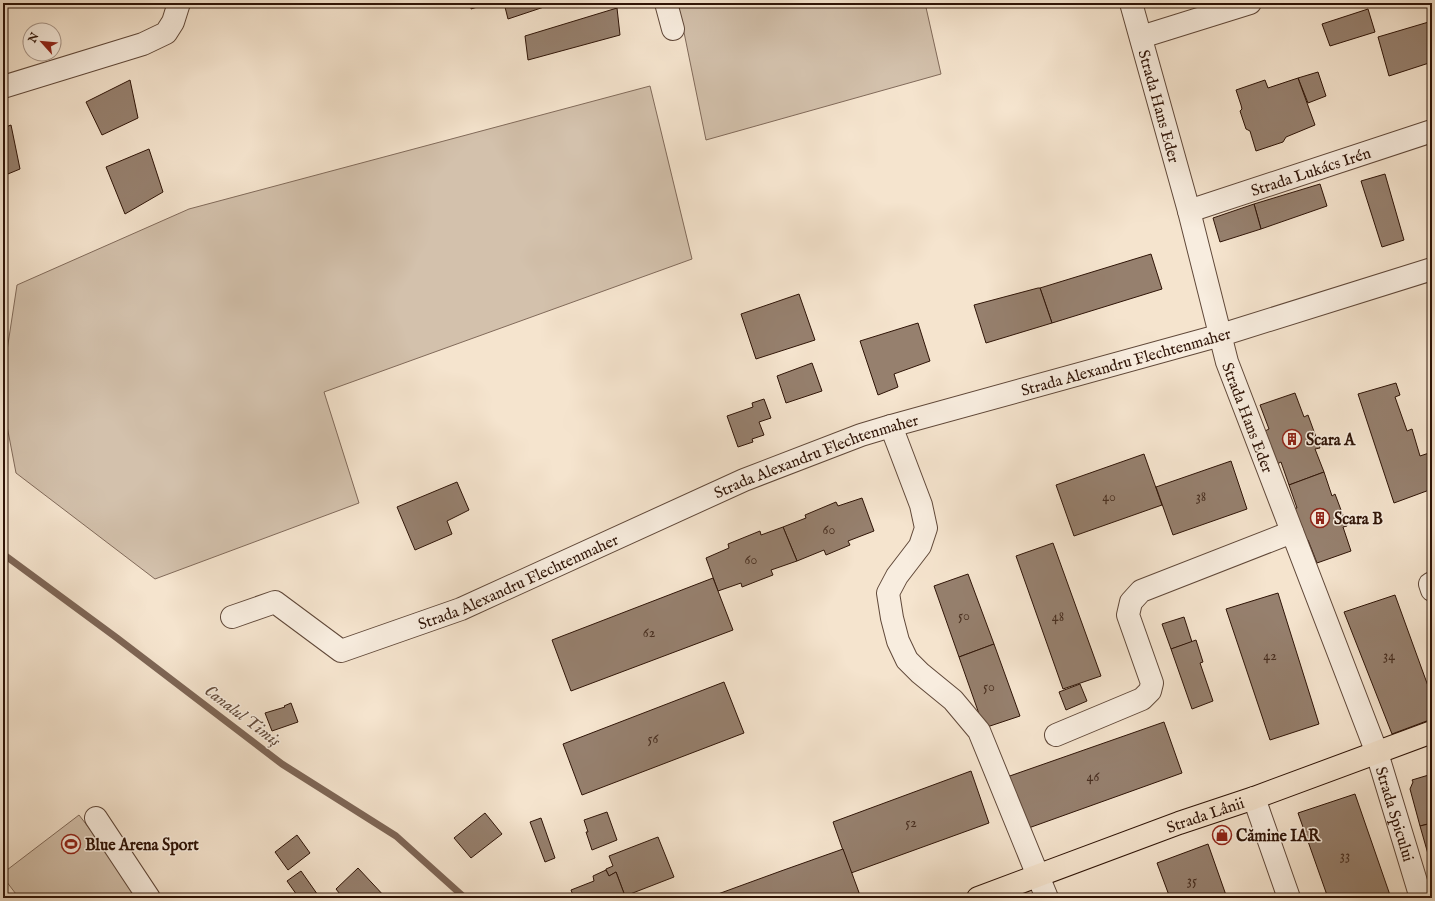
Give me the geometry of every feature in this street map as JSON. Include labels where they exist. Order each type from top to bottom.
[{"type":"main road","name":"Strada Lânii","points":[[978,898],[1179,823],[1376,754],[1432,732]]},
{"type":"street","points":[[666,3],[673,29]]},
{"type":"street","name":"Strada Hans Eder","points":[[1131,3],[1189,211],[1227,362],[1376,754]]},
{"type":"street","points":[[1141,37],[1250,3]]},
{"type":"street","points":[[3,87],[143,44],[166,34],[176,12]]},
{"type":"street","name":"Strada Lukács Irén","points":[[1189,211],[1432,131]]},
{"type":"street","name":"Strada Alexandru Flechtenmaher","points":[[232,617],[275,602],[341,651],[461,609],[744,480],[861,435],[1221,334],[1432,269]]},
{"type":"street","points":[[891,426],[921,505],[926,528],[920,546],[897,576],[888,593],[898,641],[907,660],[920,673],[954,700],[979,731],[1047,898]]},
{"type":"street","points":[[1056,735],[1142,699],[1150,691],[1152,683],[1128,615],[1131,602],[1141,591],[1292,532]]},
{"type":"street","points":[[1432,583],[1430,584],[1432,590]]},
{"type":"street","name":"Strada Spicului","points":[[1376,754],[1421,898]]},
{"type":"street","points":[[1254,798],[1289,898]]},
{"type":"street","points":[[96,818],[149,898]]},
{"type":"shaded area","points":[[678,3],[925,3],[941,74],[706,140]]},
{"type":"shaded area","points":[[650,86],[692,259],[324,392],[359,503],[155,579],[16,473],[3,405],[3,377],[17,285],[189,209]]},
{"type":"shaded area","name":"Blue Arena Sport","points":[[79,815],[143,898],[19,898],[3,877],[3,873]]},
{"type":"building","points":[[471,3],[490,3],[471,9]]},
{"type":"building","points":[[504,3],[556,3],[508,19]]},
{"type":"building","points":[[617,8],[620,35],[528,60],[525,36]]},
{"type":"building","points":[[1368,9],[1375,32],[1330,46],[1322,24]]},
{"type":"building","points":[[1432,21],[1432,62],[1389,76],[1378,37]]},
{"type":"building","points":[[1318,72],[1326,96],[1308,103],[1298,78]]},
{"type":"building","points":[[1298,78],[1315,125],[1286,137],[1283,142],[1256,151],[1250,131],[1246,129],[1240,111],[1242,109],[1236,90],[1265,80],[1268,88]]},
{"type":"building","points":[[130,80],[138,118],[102,135],[86,102]]},
{"type":"building","points":[[11,125],[20,169],[3,176],[3,128]]},
{"type":"building","points":[[149,149],[163,192],[125,214],[106,167]]},
{"type":"building","points":[[1385,174],[1404,240],[1382,247],[1361,181]]},
{"type":"building","points":[[1320,184],[1327,206],[1261,229],[1254,204]]},
{"type":"building","points":[[1254,204],[1261,229],[1220,242],[1213,218]]},
{"type":"building","points":[[1151,254],[1162,289],[1052,323],[1040,288]]},
{"type":"building","points":[[1040,288],[1052,323],[986,343],[974,305]]},
{"type":"building","points":[[799,294],[815,340],[756,359],[741,314]]},
{"type":"building","points":[[918,323],[930,361],[894,374],[898,387],[878,395],[860,341]]},
{"type":"building","points":[[812,363],[822,391],[786,403],[777,376]]},
{"type":"building","points":[[1396,383],[1400,395],[1395,397],[1407,431],[1412,429],[1420,456],[1429,453],[1431,459],[1432,458],[1432,489],[1394,503],[1358,394]]},
{"type":"building","name":"Scara A","points":[[1295,393],[1304,417],[1308,415],[1320,448],[1315,449],[1324,472],[1289,485],[1281,462],[1277,464],[1265,431],[1269,429],[1260,405]]},
{"type":"building","points":[[764,399],[771,418],[759,422],[764,435],[752,439],[753,442],[738,447],[727,416],[753,407],[752,403]]},
{"type":"building","points":[[1144,454],[1162,505],[1074,536],[1056,485]]},
{"type":"building","points":[[1231,461],[1247,509],[1173,535],[1156,487]]},
{"type":"building","name":"Scara B","points":[[1324,472],[1332,496],[1335,494],[1347,526],[1343,527],[1351,551],[1317,563],[1308,540],[1304,541],[1292,509],[1297,508],[1289,485]]},
{"type":"building","points":[[457,482],[469,510],[447,521],[452,534],[415,550],[397,507]]},
{"type":"building","points":[[862,498],[874,531],[848,541],[850,545],[826,555],[824,550],[797,561],[783,527],[806,518],[805,515],[836,502],[838,506]]},
{"type":"building","points":[[783,527],[797,561],[771,570],[773,575],[742,587],[741,583],[718,591],[706,558],[729,548],[728,544],[760,531],[761,535]]},
{"type":"building","points":[[1053,543],[1101,676],[1063,689],[1016,556]]},
{"type":"building","points":[[968,574],[994,644],[959,657],[934,586]]},
{"type":"building","points":[[713,578],[733,630],[571,691],[552,640]]},
{"type":"building","points":[[1278,593],[1319,724],[1270,740],[1226,609]]},
{"type":"building","points":[[1395,595],[1432,697],[1432,719],[1392,734],[1344,612]]},
{"type":"building","points":[[1184,617],[1192,642],[1171,649],[1162,624]]},
{"type":"building","points":[[1196,640],[1203,662],[1200,663],[1213,701],[1192,709],[1171,649]]},
{"type":"building","points":[[994,644],[1020,716],[984,728],[959,657]]},
{"type":"building","points":[[724,682],[744,733],[582,795],[563,744]]},
{"type":"building","points":[[1080,684],[1087,701],[1066,710],[1059,692]]},
{"type":"building","points":[[291,703],[298,722],[272,731],[265,713],[285,707],[284,706]]},
{"type":"building","points":[[1164,722],[1182,773],[1023,830],[1004,778]]},
{"type":"building","points":[[971,771],[989,823],[851,873],[833,822]]},
{"type":"building","points":[[1432,774],[1432,823],[1420,826],[1410,789],[1413,782],[1412,780]]},
{"type":"building","points":[[1355,794],[1391,898],[1328,898],[1298,813]]},
{"type":"building","points":[[607,812],[617,840],[592,850],[584,820]]},
{"type":"building","points":[[485,813],[502,834],[471,858],[454,838]]},
{"type":"building","points":[[541,818],[555,858],[545,862],[530,822]]},
{"type":"building","points":[[1432,823],[1432,868],[1420,826]]},
{"type":"building","points":[[297,835],[310,853],[288,870],[275,852]]},
{"type":"building","points":[[658,837],[674,877],[625,896],[616,872],[609,876],[606,870],[613,866],[609,856]]},
{"type":"building","points":[[1208,844],[1227,898],[1170,898],[1157,863]]},
{"type":"building","points":[[843,849],[861,898],[707,898],[781,871]]},
{"type":"building","points":[[358,868],[386,898],[343,898],[336,889]]},
{"type":"building","points":[[606,870],[609,876],[616,872],[625,896],[619,898],[574,898],[571,890],[594,881],[593,876]]},
{"type":"building","points":[[301,871],[320,898],[299,898],[287,881]]},
{"type":"waterway","name":"Canalul Timiș","points":[[3,554],[117,638],[282,764],[396,836],[465,898]]},
{"type":"place","name":"Scara A","points":[[1292,439]]},
{"type":"place","name":"Scara B","points":[[1320,518]]},
{"type":"place","name":"Cămine IAR","points":[[1222,835]]},
{"type":"place","name":"Blue Arena Sport","points":[[71,844]]}]
